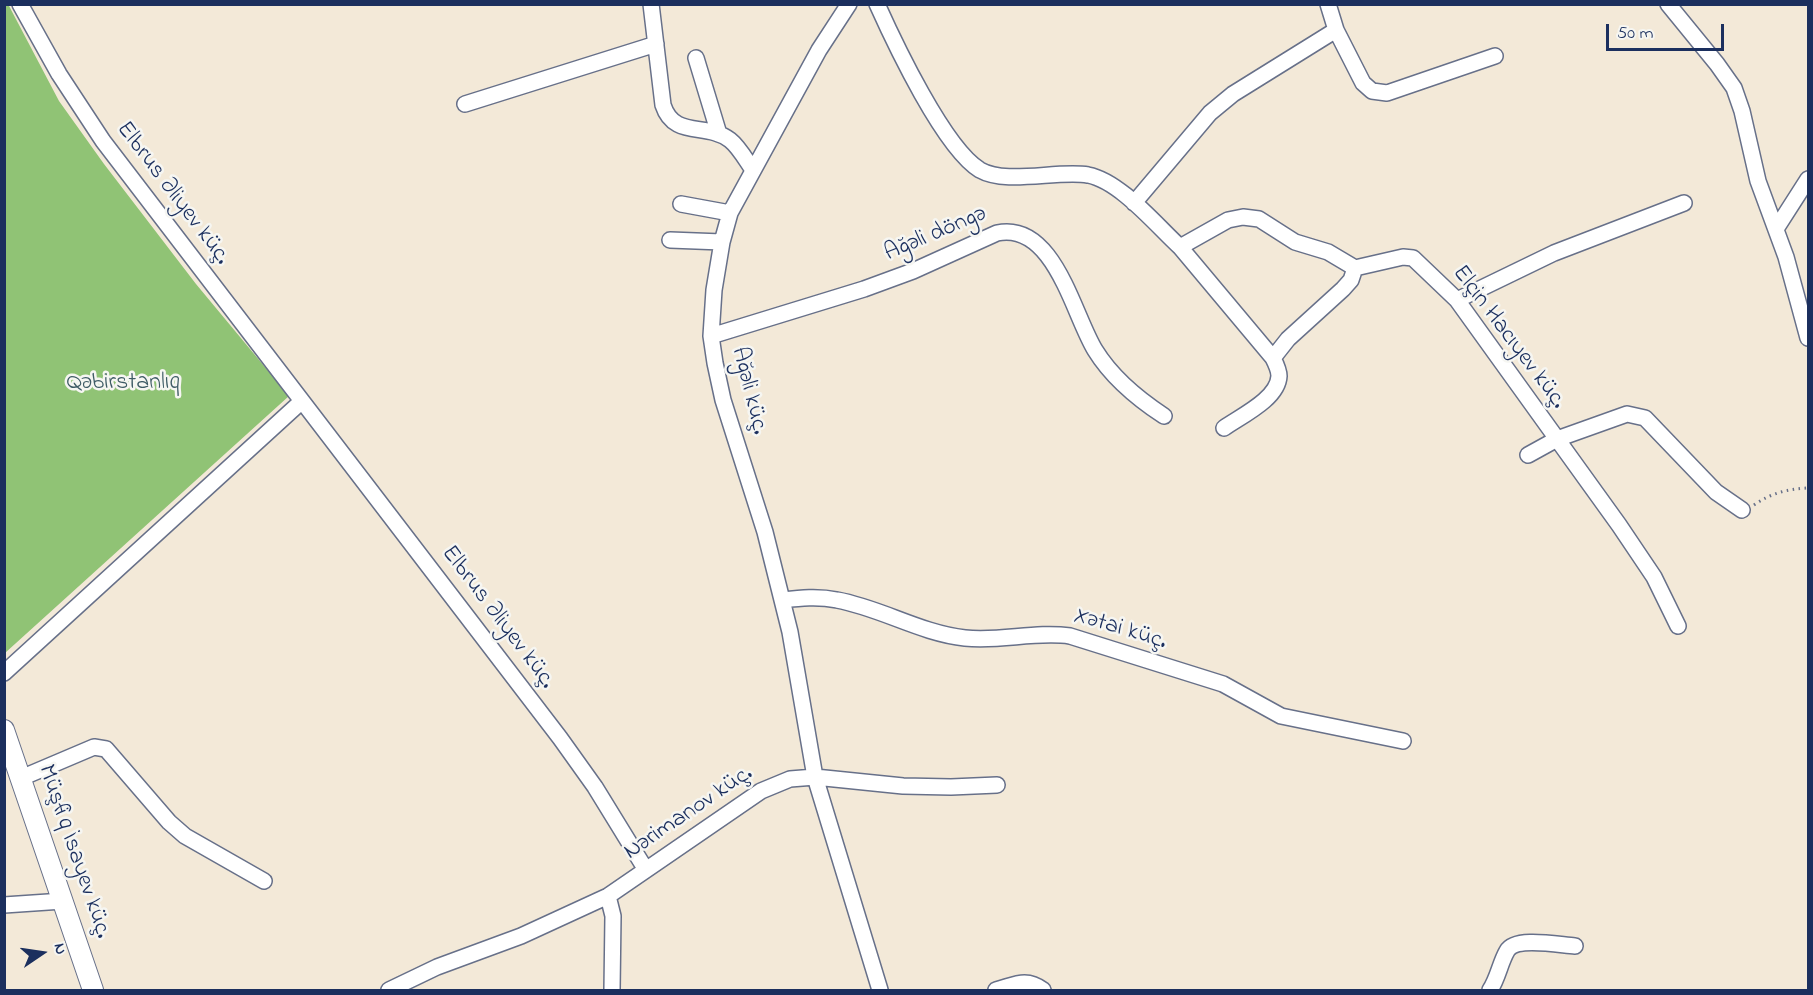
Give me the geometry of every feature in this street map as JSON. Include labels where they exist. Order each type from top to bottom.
[{"type":"street","name":"Elbrus Əliyev küç.","points":[[20,4],[59,74],[103,141],[560,738],[595,787],[646,870]]},
{"type":"street","points":[[651,4],[666,116],[675,124],[719,134],[732,141],[753,170]]},
{"type":"street","name":"Ağəli küç.","points":[[815,777],[790,632],[754,494],[723,400],[711,336],[714,290],[722,242],[730,213],[819,50],[849,4]]},
{"type":"street","points":[[877,4],[911,75],[948,136],[979,169],[994,175],[1087,175],[1107,182],[1134,203],[1180,247],[1274,358],[1279,374],[1278,385],[1270,397],[1224,428]]},
{"type":"street","points":[[1328,4],[1336,30],[1363,83],[1372,91],[1388,93],[1495,56]]},
{"type":"street","points":[[1668,4],[1717,63],[1734,88],[1742,111],[1758,181],[1776,229],[1809,338]]},
{"type":"street","points":[[1134,203],[1210,113],[1233,94],[1336,30]]},
{"type":"street","points":[[465,104],[656,44]]},
{"type":"street","points":[[696,58],[719,134]]},
{"type":"street","points":[[1776,229],[1809,179]]},
{"type":"street","points":[[1457,300],[1554,253],[1684,203]]},
{"type":"street","points":[[681,204],[730,213]]},
{"type":"street","points":[[1180,247],[1228,220],[1243,217],[1259,219],[1296,242],[1328,252],[1355,268],[1351,280],[1343,289],[1288,339],[1274,358]]},
{"type":"street","name":"Ağəli döngə","points":[[711,336],[864,289],[913,271],[997,232],[1024,234],[1037,243],[1055,266],[1096,352],[1113,373],[1145,404],[1164,416]]},
{"type":"street","points":[[670,240],[722,242]]},
{"type":"street","name":"Elçin Hacıyev küç.","points":[[1355,268],[1403,257],[1413,258],[1457,300],[1654,577],[1678,626]]},
{"type":"street","points":[[4,673],[302,401]]},
{"type":"street","points":[[1528,455],[1557,439],[1628,414],[1645,418],[1716,492],[1742,510]]},
{"type":"street","name":"Xətai küç.","points":[[782,600],[810,597],[837,600],[864,607],[939,634],[967,639],[1054,634],[1070,636],[1223,684],[1281,716],[1403,741]]},
{"type":"street","name":"Müşfiq İsayev küç.","points":[[4,730],[93,990]]},
{"type":"street","points":[[21,778],[94,747],[106,749],[169,822],[185,836],[264,881]]},
{"type":"street","points":[[815,777],[880,990]]},
{"type":"street","name":"Nərimanov küç.","points":[[389,990],[437,967],[521,936],[608,896],[760,790],[790,779],[815,777],[903,786],[997,785]]},
{"type":"street","points":[[608,896],[613,916],[612,990]]},
{"type":"street","points":[[4,905],[63,901]]},
{"type":"street","points":[[1491,990],[1508,949],[1514,944],[1522,942],[1575,946]]},
{"type":"street","points":[[996,990],[1025,982],[1035,984],[1043,990]]},
{"type":"path","points":[[1742,510],[1752,507],[1765,497],[1809,488]]},
{"type":"green space","name":"Qəbirstanlıq","points":[[8,4],[59,101],[104,164],[196,284],[289,396],[5,653],[4,5]]}]
